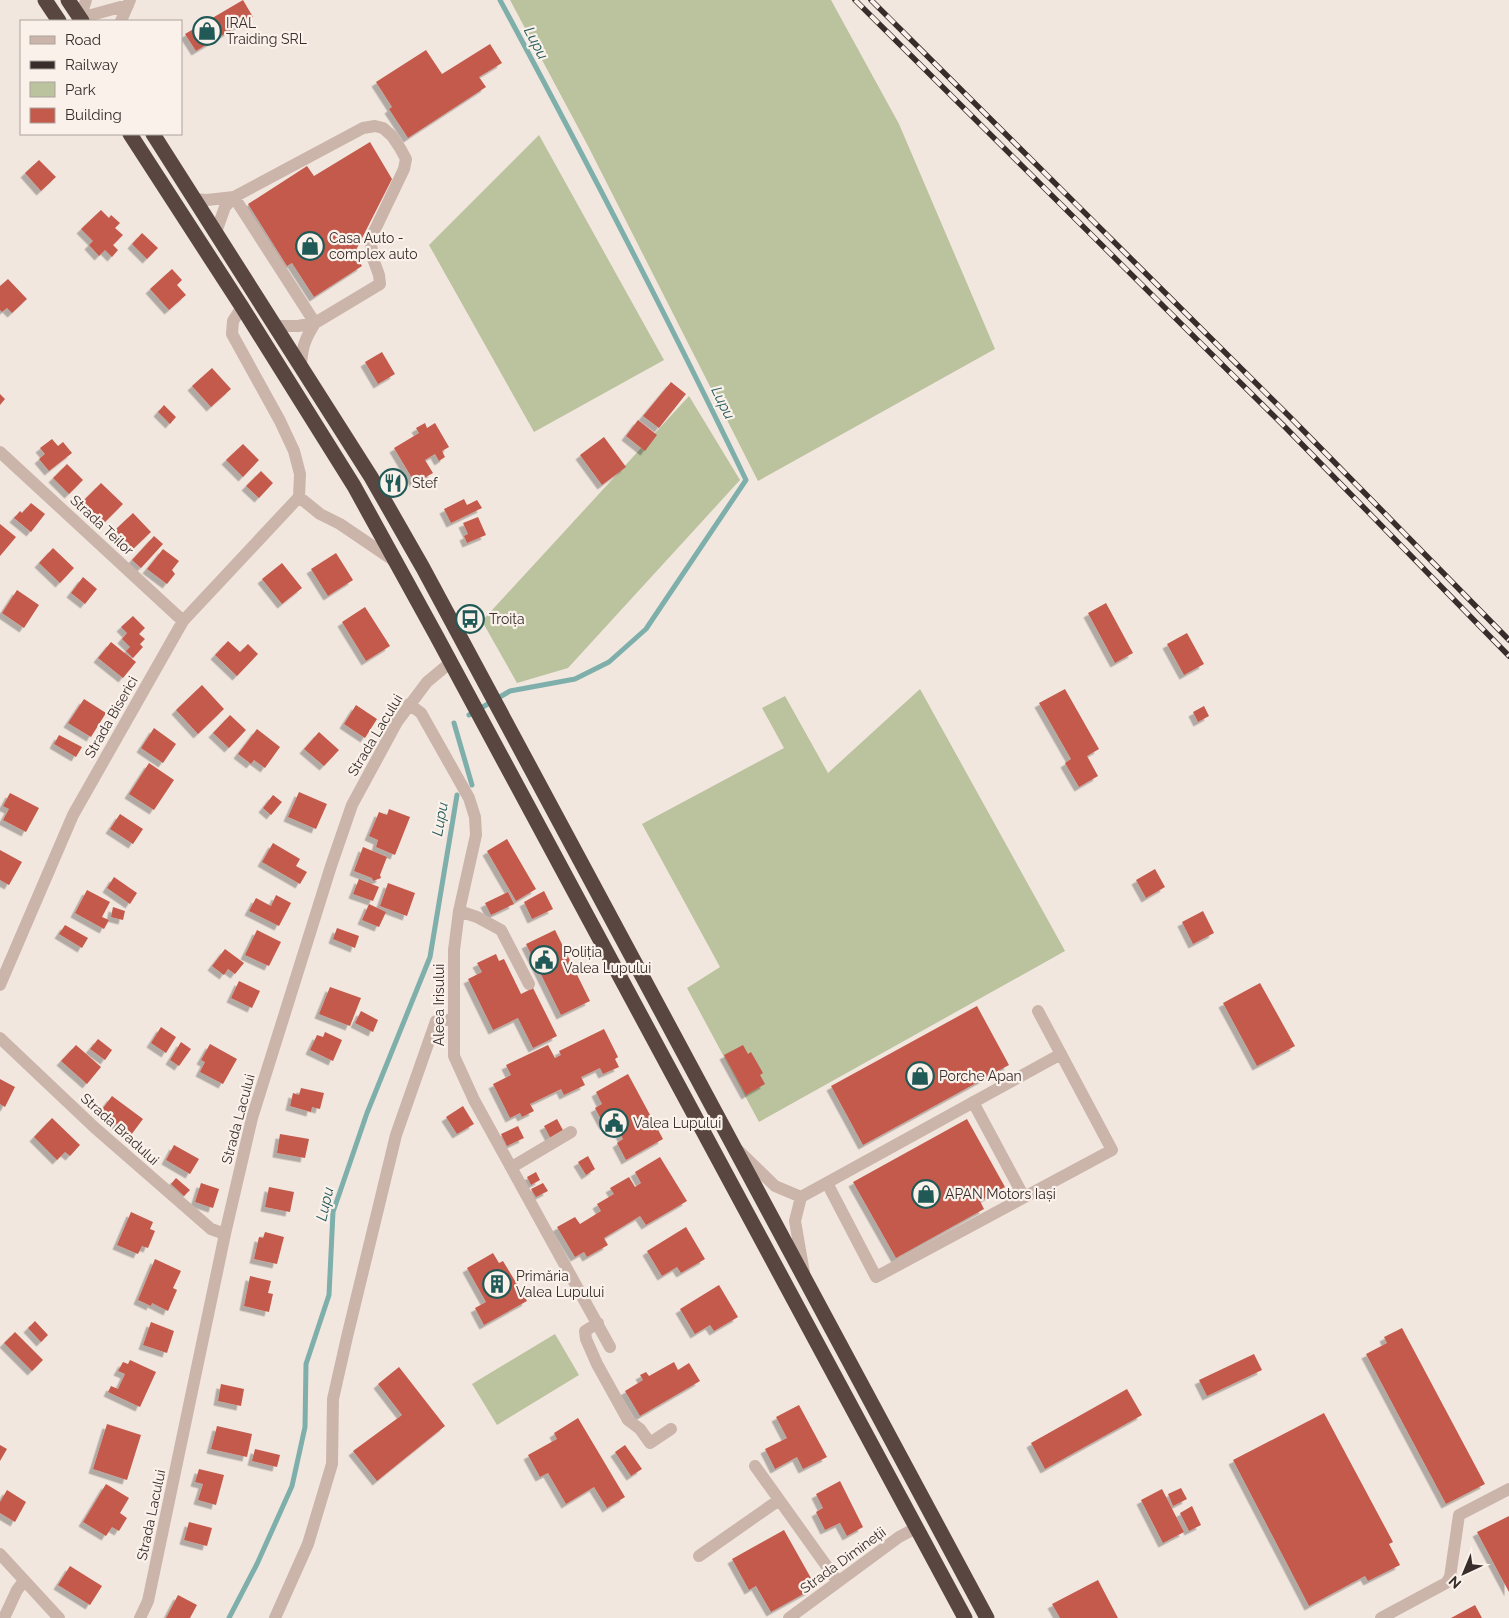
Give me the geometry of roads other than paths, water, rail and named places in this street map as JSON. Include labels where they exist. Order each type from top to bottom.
[{"type":"highway","points":[[45,0],[58,20]]},
{"type":"highway","points":[[68,0],[81,20]]},
{"type":"highway","points":[[131,135],[242,307],[354,486],[451,662],[965,1618]]},
{"type":"highway","points":[[154,135],[301,365],[380,493],[427,576],[987,1618]]},
{"type":"street","points":[[81,20],[86,0]]},
{"type":"street","points":[[81,20],[129,2]]},
{"type":"street","points":[[121,20],[129,2]]},
{"type":"street","points":[[216,232],[224,207],[234,197],[363,128],[375,126],[383,128],[392,136],[400,148],[406,159],[404,169],[371,238],[372,256],[379,275],[380,284],[315,323],[298,326],[276,326]]},
{"type":"street","points":[[194,199],[207,200],[234,197]]},
{"type":"street","points":[[234,197],[315,323]]},
{"type":"street","points":[[242,307],[233,321],[232,334],[280,421],[294,451],[300,474],[299,497],[320,514],[340,524],[396,562]]},
{"type":"street","points":[[301,365],[302,348],[315,323]]},
{"type":"street","name":"Strada Teilor","points":[[1,456],[183,621]]},
{"type":"street","name":"Strada Biserici","points":[[0,985],[73,815],[183,621],[299,497]]},
{"type":"street","name":"Strada Lacului","points":[[140,1618],[148,1601],[225,1234],[252,1118],[352,805],[397,722],[409,704],[427,682],[451,662]]},
{"type":"street","name":"Aleea Irisului","points":[[409,704],[421,713],[469,798],[475,816],[476,835],[458,912],[454,950],[454,1056],[474,1100],[598,1322],[610,1347]]},
{"type":"street","points":[[458,912],[477,917],[501,930],[529,984]]},
{"type":"street","points":[[826,1183],[876,1277],[1112,1150],[1038,1011]]},
{"type":"street","points":[[275,1618],[308,1544],[332,1464],[333,1399],[396,1136],[436,1022],[454,1020]]},
{"type":"street","name":"Strada Bradului","points":[[0,1038],[94,1127],[211,1229],[225,1234]]},
{"type":"street","points":[[805,1280],[795,1221],[801,1197],[1061,1054]]},
{"type":"street","points":[[973,1102],[1024,1197]]},
{"type":"street","points":[[512,1167],[570,1132]]},
{"type":"street","points":[[733,1145],[775,1186],[801,1197]]},
{"type":"street","points":[[598,1322],[585,1331],[586,1339],[597,1364],[628,1420],[640,1428],[650,1444],[671,1429]]},
{"type":"street","points":[[755,1466],[838,1582]]},
{"type":"street","points":[[1381,1618],[1446,1583],[1450,1577],[1458,1516],[1509,1489]]},
{"type":"street","points":[[699,1556],[779,1500]]},
{"type":"street","name":"Strada Dimineții","points":[[789,1618],[899,1537],[916,1528]]},
{"type":"street","points":[[0,1554],[59,1618]]},
{"type":"street","points":[[4,1618],[17,1590],[24,1581]]},
{"type":"waterway","name":"Lupu","points":[[469,715],[510,691],[575,679],[609,662],[646,629],[746,480],[626,238],[500,0]]},
{"type":"waterway","name":"Lupu","points":[[454,723],[472,785]]},
{"type":"waterway","name":"Lupu","points":[[229,1618],[257,1564],[292,1486],[305,1427],[306,1364],[329,1295],[333,1212],[367,1113],[430,957],[457,795]]},
{"type":"railway","points":[[855,0],[1285,427],[1509,656]]},
{"type":"railway","points":[[871,0],[1293,420],[1509,640]]},
{"type":"place","name":"IRAL Traiding SRL","points":[[207,31]]},
{"type":"place","name":"Casa Auto - complex auto","points":[[310,246]]},
{"type":"place","name":"Stef","points":[[393,483]]},
{"type":"place","name":"Troița","points":[[470,619]]},
{"type":"place","name":"Poliția Valea Lupului","points":[[544,960]]},
{"type":"place","name":"Porche Apan","points":[[920,1076]]},
{"type":"place","name":"Valea Lupului","points":[[614,1123]]},
{"type":"place","name":"APAN Motors Iași","points":[[926,1194]]},
{"type":"place","name":"Primăria Valea Lupului","points":[[497,1284]]}]
